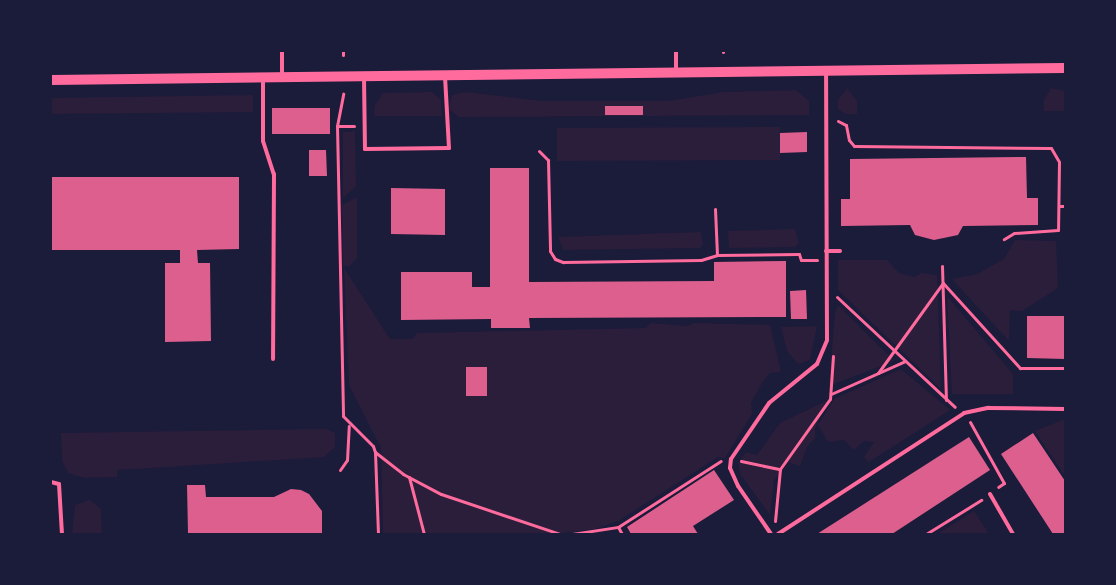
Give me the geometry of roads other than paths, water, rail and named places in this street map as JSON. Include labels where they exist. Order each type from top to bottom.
[{"type":"main road","points":[[51,80],[1065,68]]},
{"type":"lane","points":[[282,51],[282,77]]},
{"type":"lane","points":[[676,51],[676,72]]},
{"type":"lane","points":[[771,534],[738,486],[730,468],[731,459],[769,403],[817,364],[826,340],[826,71]]},
{"type":"lane","points":[[364,76],[365,149],[449,148],[445,75]]},
{"type":"lane","points":[[263,77],[263,141],[274,174],[273,359]]},
{"type":"lane","points":[[826,251],[840,251]]},
{"type":"lane","points":[[778,534],[964,413],[988,408],[1065,409]]},
{"type":"lane","points":[[51,482],[59,484],[62,534]]},
{"type":"lane","points":[[990,494],[1013,534]]}]
